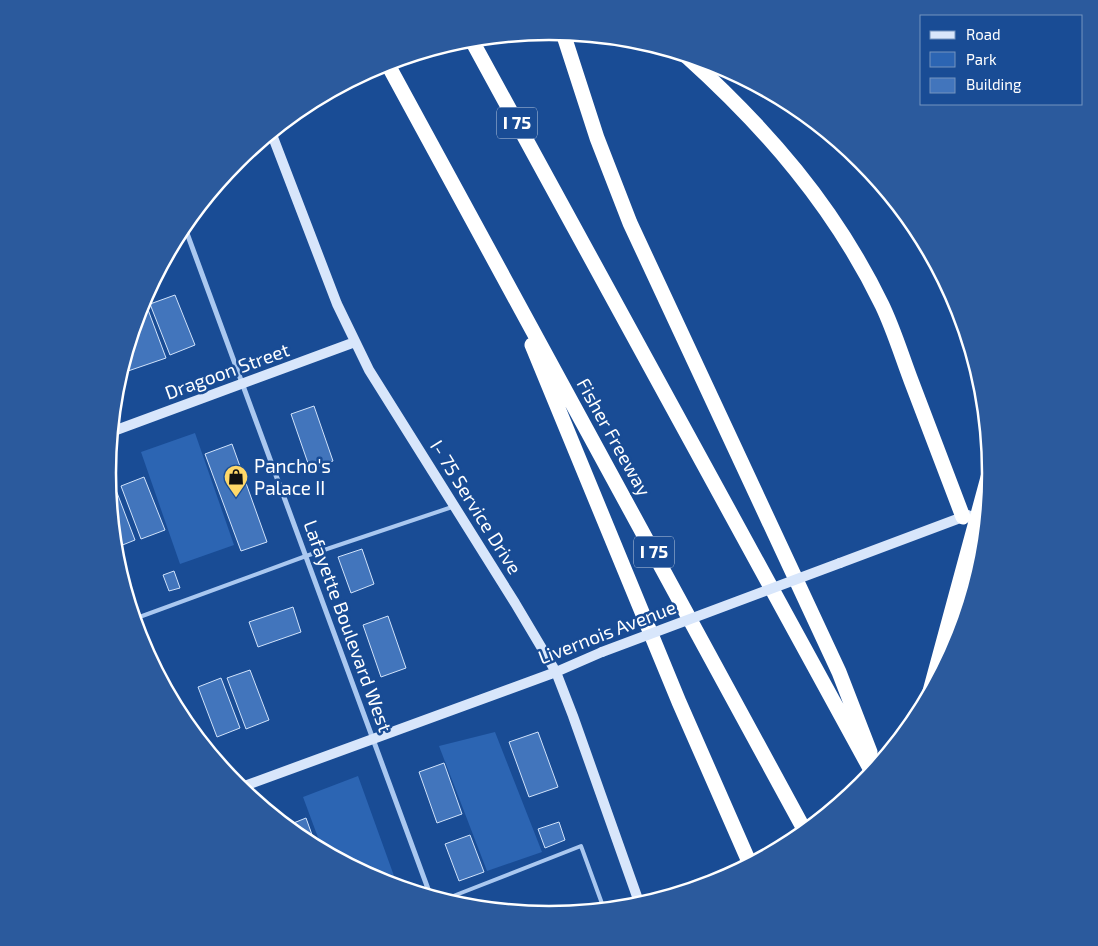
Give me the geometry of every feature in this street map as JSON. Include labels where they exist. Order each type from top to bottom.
[{"type":"highway","points":[[565,41],[597,138],[630,223],[839,672],[873,760]]},
{"type":"highway","name":"I 75","points":[[475,47],[868,765]]},
{"type":"highway","points":[[697,66],[758,124],[788,159],[834,220],[853,251],[882,307],[963,517]]},
{"type":"highway","name":"Fisher Freeway","points":[[391,70],[802,825]]},
{"type":"highway","points":[[502,272],[679,702],[747,858]]},
{"type":"highway","points":[[937,664],[981,505]]},
{"type":"main road","name":"I- 75 Service Drive","points":[[274,139],[337,304],[355,342],[383,394],[453,507],[516,603],[556,672],[574,716],[637,897]]},
{"type":"main road","name":"Dragoon Street","points":[[119,429],[328,354],[355,342]]},
{"type":"main road","name":"Livernois Avenue","points":[[249,784],[556,672],[602,652],[980,511]]},
{"type":"street","name":"Lafayette Boulevard West","points":[[187,234],[428,888]]},
{"type":"street","points":[[963,517],[976,547]]},
{"type":"lane","points":[[141,617],[306,556],[453,507]]},
{"type":"lane","points":[[455,895],[580,846],[602,902]]},
{"type":"green space","points":[[195,433],[234,545],[180,564],[141,452]]},
{"type":"green space","points":[[495,732],[542,852],[487,871],[439,746]]},
{"type":"green space","points":[[358,776],[394,877],[357,861],[319,840],[303,797]]},
{"type":"building","points":[[175,295],[195,345],[170,355],[150,304]]},
{"type":"building","points":[[148,310],[166,358],[129,371]]},
{"type":"building","points":[[314,406],[333,461],[310,469],[291,414]]},
{"type":"building","name":"Pancho's Palace II","points":[[232,444],[267,542],[241,551],[205,454]]},
{"type":"building","points":[[144,477],[165,530],[141,539],[121,486]]},
{"type":"building","points":[[117,492],[135,540],[122,545]]},
{"type":"building","points":[[362,549],[374,584],[351,593],[338,557]]},
{"type":"building","points":[[174,571],[180,588],[169,591],[163,575]]},
{"type":"building","points":[[293,607],[301,632],[258,647],[249,622]]},
{"type":"building","points":[[388,616],[406,668],[381,677],[363,625]]},
{"type":"building","points":[[250,670],[269,720],[246,729],[227,678]]},
{"type":"building","points":[[221,678],[240,728],[217,737],[198,687]]},
{"type":"building","points":[[538,732],[558,787],[529,797],[509,742]]},
{"type":"building","points":[[444,763],[462,814],[437,823],[419,772]]},
{"type":"building","points":[[306,818],[312,836],[308,833],[294,823]]},
{"type":"building","points":[[559,822],[565,840],[545,848],[538,829]]},
{"type":"building","points":[[470,835],[484,872],[459,881],[445,844]]},
{"type":"place","name":"Pancho's Palace II","points":[[236,498]]}]
